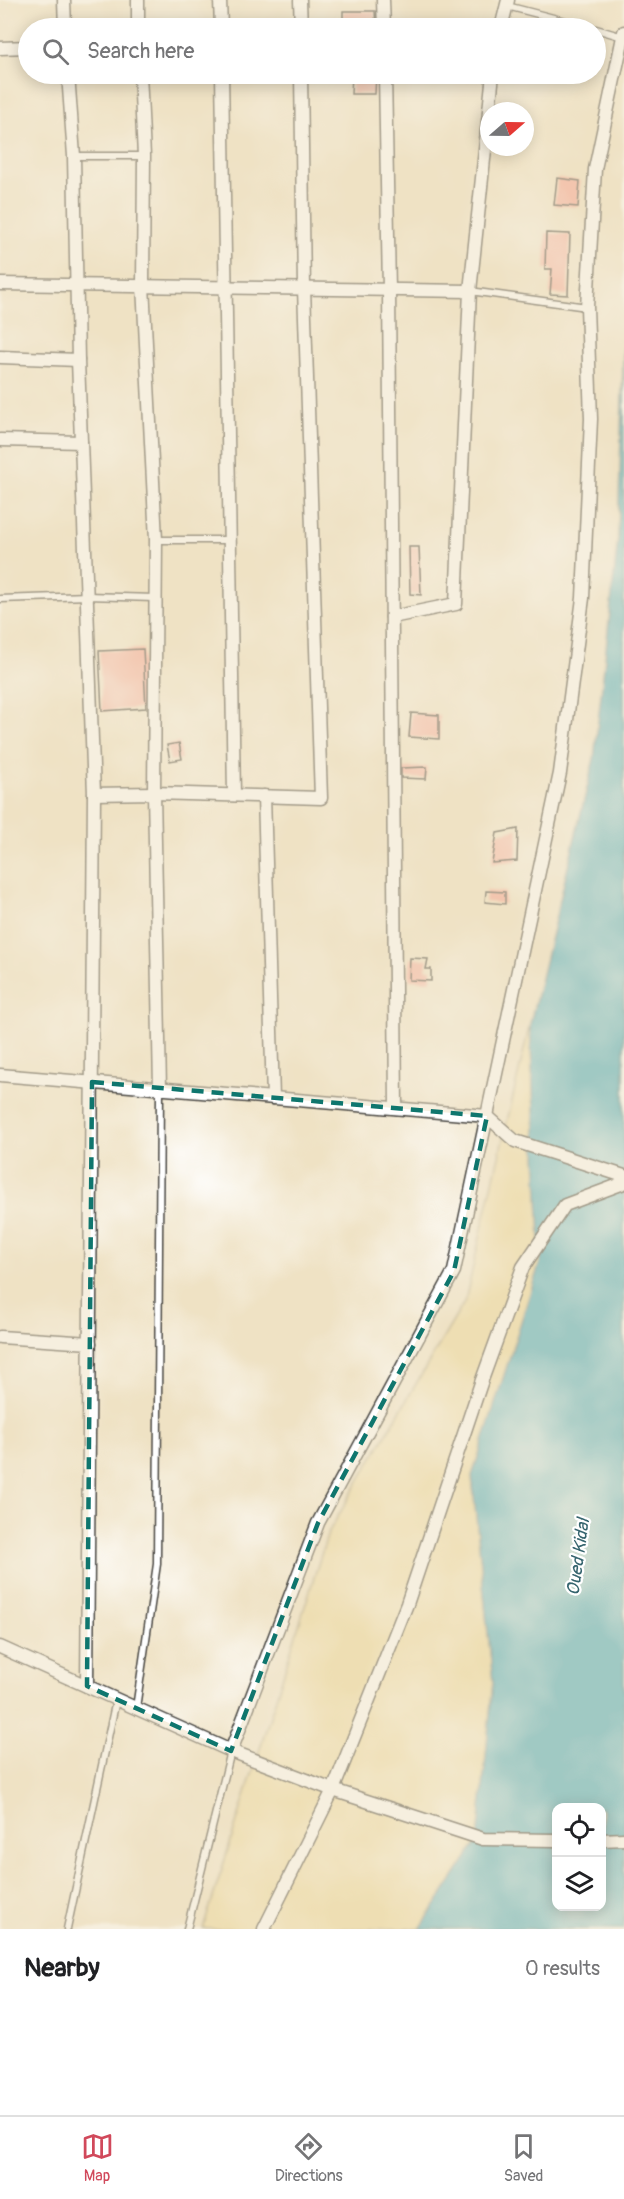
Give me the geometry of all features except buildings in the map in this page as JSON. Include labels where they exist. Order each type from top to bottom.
[{"type":"street","points":[[64,0],[65,18]]},
{"type":"street","points":[[138,0],[138,18]]},
{"type":"street","points":[[220,0],[221,18]]},
{"type":"street","points":[[300,0],[301,18]]},
{"type":"street","points":[[383,0],[384,18]]},
{"type":"street","points":[[503,18],[507,3]]},
{"type":"street","points":[[231,1751],[318,1523],[454,1271],[560,773],[583,598],[591,419],[587,307],[596,169],[623,34]]},
{"type":"street","points":[[0,48],[18,47]]},
{"type":"street","points":[[69,84],[74,156],[78,360],[94,794],[87,1686]]},
{"type":"street","points":[[140,84],[144,156],[143,285],[156,540],[154,793],[160,1088]]},
{"type":"street","points":[[222,84],[234,795]]},
{"type":"street","points":[[94,794],[154,793],[321,798],[304,288],[301,84]]},
{"type":"street","points":[[385,84],[396,1108]]},
{"type":"street","points":[[490,102],[492,84]]},
{"type":"street","points":[[392,617],[456,604],[470,291],[484,156]]},
{"type":"street","points":[[0,284],[470,291]]},
{"type":"street","points":[[0,357],[78,360]]},
{"type":"street","points":[[0,440],[81,442]]},
{"type":"street","points":[[264,796],[273,1098]]},
{"type":"street","points":[[0,1075],[487,1116],[515,1141],[624,1176]]},
{"type":"street","points":[[264,1929],[333,1790],[407,1604],[482,1380],[523,1267],[565,1205],[624,1183]]},
{"type":"street","points":[[0,1337],[90,1343]]},
{"type":"street","points":[[0,1647],[231,1751],[333,1790],[483,1839],[552,1840]]},
{"type":"street","points":[[606,1840],[624,1839]]},
{"type":"lane","points":[[507,3],[557,18]]},
{"type":"lane","points":[[606,31],[623,34]]},
{"type":"lane","points":[[74,156],[144,156]]},
{"type":"lane","points":[[470,291],[587,307]]},
{"type":"lane","points":[[156,540],[229,540]]},
{"type":"lane","points":[[0,599],[88,596],[154,598]]},
{"type":"lane","points":[[136,1708],[157,1564],[160,1088]]},
{"type":"lane","points":[[67,1929],[116,1700]]},
{"type":"lane","points":[[187,1929],[231,1751]]},
{"type":"highlighted area","points":[[92,1082],[487,1116],[454,1271],[318,1523],[231,1751],[87,1686]]},
{"type":"sand","points":[[530,1024],[541,1259],[472,1476],[493,1682],[478,1841],[420,1929],[203,1929],[328,1533],[465,1301]]},
{"type":"water","name":"Oued Kidal","points":[[624,331],[624,1929],[420,1929],[478,1841],[493,1682],[472,1476],[541,1259],[530,1024],[594,759],[618,539]]}]
